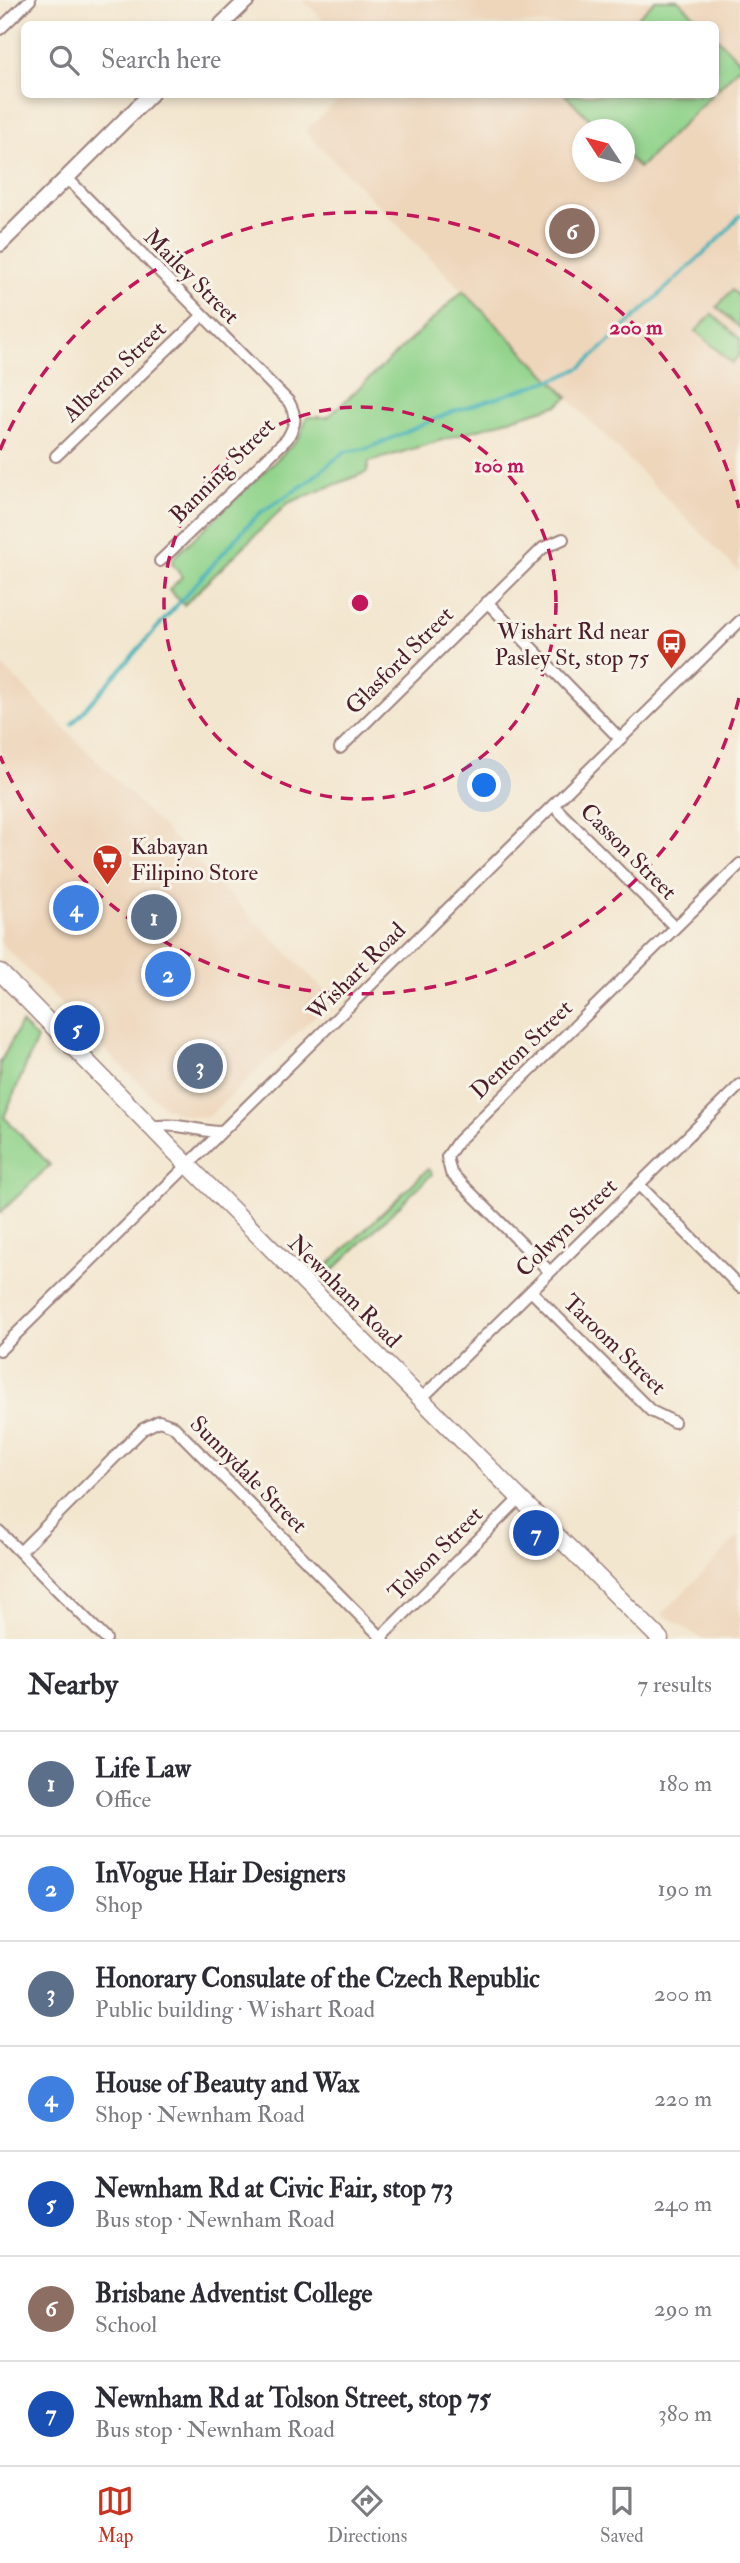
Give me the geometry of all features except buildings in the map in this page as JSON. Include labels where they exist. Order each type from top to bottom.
[{"type":"main road","points":[[225,21],[247,0]]},
{"type":"main road","points":[[0,244],[147,98]]},
{"type":"main road","name":"Newnham Road","points":[[0,972],[188,1165],[660,1639]]},
{"type":"street","points":[[0,29],[30,0]]},
{"type":"street","name":"Mailey Street","points":[[67,178],[289,402]]},
{"type":"street","name":"Alberon Street","points":[[56,456],[202,316]]},
{"type":"street","name":"Banning Street","points":[[160,561],[287,439],[295,426],[296,414],[289,402]]},
{"type":"street","name":"Glasford Street","points":[[340,748],[543,548],[563,539]]},
{"type":"street","points":[[487,602],[620,739]]},
{"type":"street","name":"Wishart Road","points":[[0,1350],[740,621]]},
{"type":"street","name":"Casson Street","points":[[553,805],[675,928]]},
{"type":"street","name":"Denton Street","points":[[550,1272],[452,1173],[447,1157],[458,1141],[740,864]]},
{"type":"street","name":"Colwyn Street","points":[[421,1399],[740,1085]]},
{"type":"street","points":[[151,1127],[171,1124],[221,1132]]},
{"type":"street","points":[[639,1185],[740,1287]]},
{"type":"street","name":"Taroom Street","points":[[531,1291],[651,1411],[674,1422]]},
{"type":"street","name":"Sunnydale Street","points":[[20,1552],[143,1429],[159,1421],[173,1426],[382,1638]]},
{"type":"street","name":"Tolson Street","points":[[382,1638],[520,1498]]},
{"type":"street","points":[[0,1532],[106,1639]]},
{"type":"shaded area","points":[[303,0],[740,0],[740,573],[305,131],[341,98],[719,98],[719,21],[324,21]]},
{"type":"shaded area","points":[[0,663],[333,999],[209,1116],[193,1117],[176,1113],[162,1105],[0,942]]},
{"type":"shaded area","points":[[740,1535],[740,1639],[703,1639],[662,1614]]},
{"type":"green space","points":[[655,0],[678,0],[700,21],[634,21]]},
{"type":"green space","points":[[719,40],[740,61],[740,66],[719,88]]},
{"type":"green space","points":[[568,98],[709,98],[639,168],[635,164],[635,119],[590,119]]},
{"type":"green space","points":[[732,290],[740,297],[740,328],[717,307]]},
{"type":"green space","points":[[463,291],[568,397],[558,405],[369,462],[367,472],[288,503],[184,605],[169,590],[182,577],[172,563],[173,558],[292,445],[300,436],[307,417],[328,417]]},
{"type":"green space","points":[[712,314],[740,339],[740,354],[732,363],[696,331]]},
{"type":"green space","points":[[21,1023],[37,1039],[4,1117],[50,1165],[0,1213],[0,1063]]},
{"type":"green space","points":[[428,1169],[432,1174],[328,1275],[323,1270]]},
{"type":"waterway","points":[[72,724],[261,512],[305,484],[344,452],[369,448],[449,413],[561,377],[582,367],[723,235],[740,215]]},
{"type":"place","name":"Brisbane Adventist College","points":[[572,231]]},
{"type":"place","name":"Wishart Rd near Pasley St, stop 75","points":[[672,671]]},
{"type":"place","name":"Kabayan Filipino Store","points":[[108,886]]},
{"type":"place","name":"House of Beauty and Wax","points":[[76,908]]},
{"type":"place","name":"Life Law","points":[[154,917]]},
{"type":"place","name":"InVogue Hair Designers","points":[[168,974]]},
{"type":"place","name":"Newnham Rd at Civic Fair, stop 73","points":[[77,1028]]},
{"type":"place","name":"Honorary Consulate of the Czech Republic","points":[[200,1066]]},
{"type":"place","name":"Newnham Rd at Tolson Street, stop 75","points":[[536,1533]]}]
